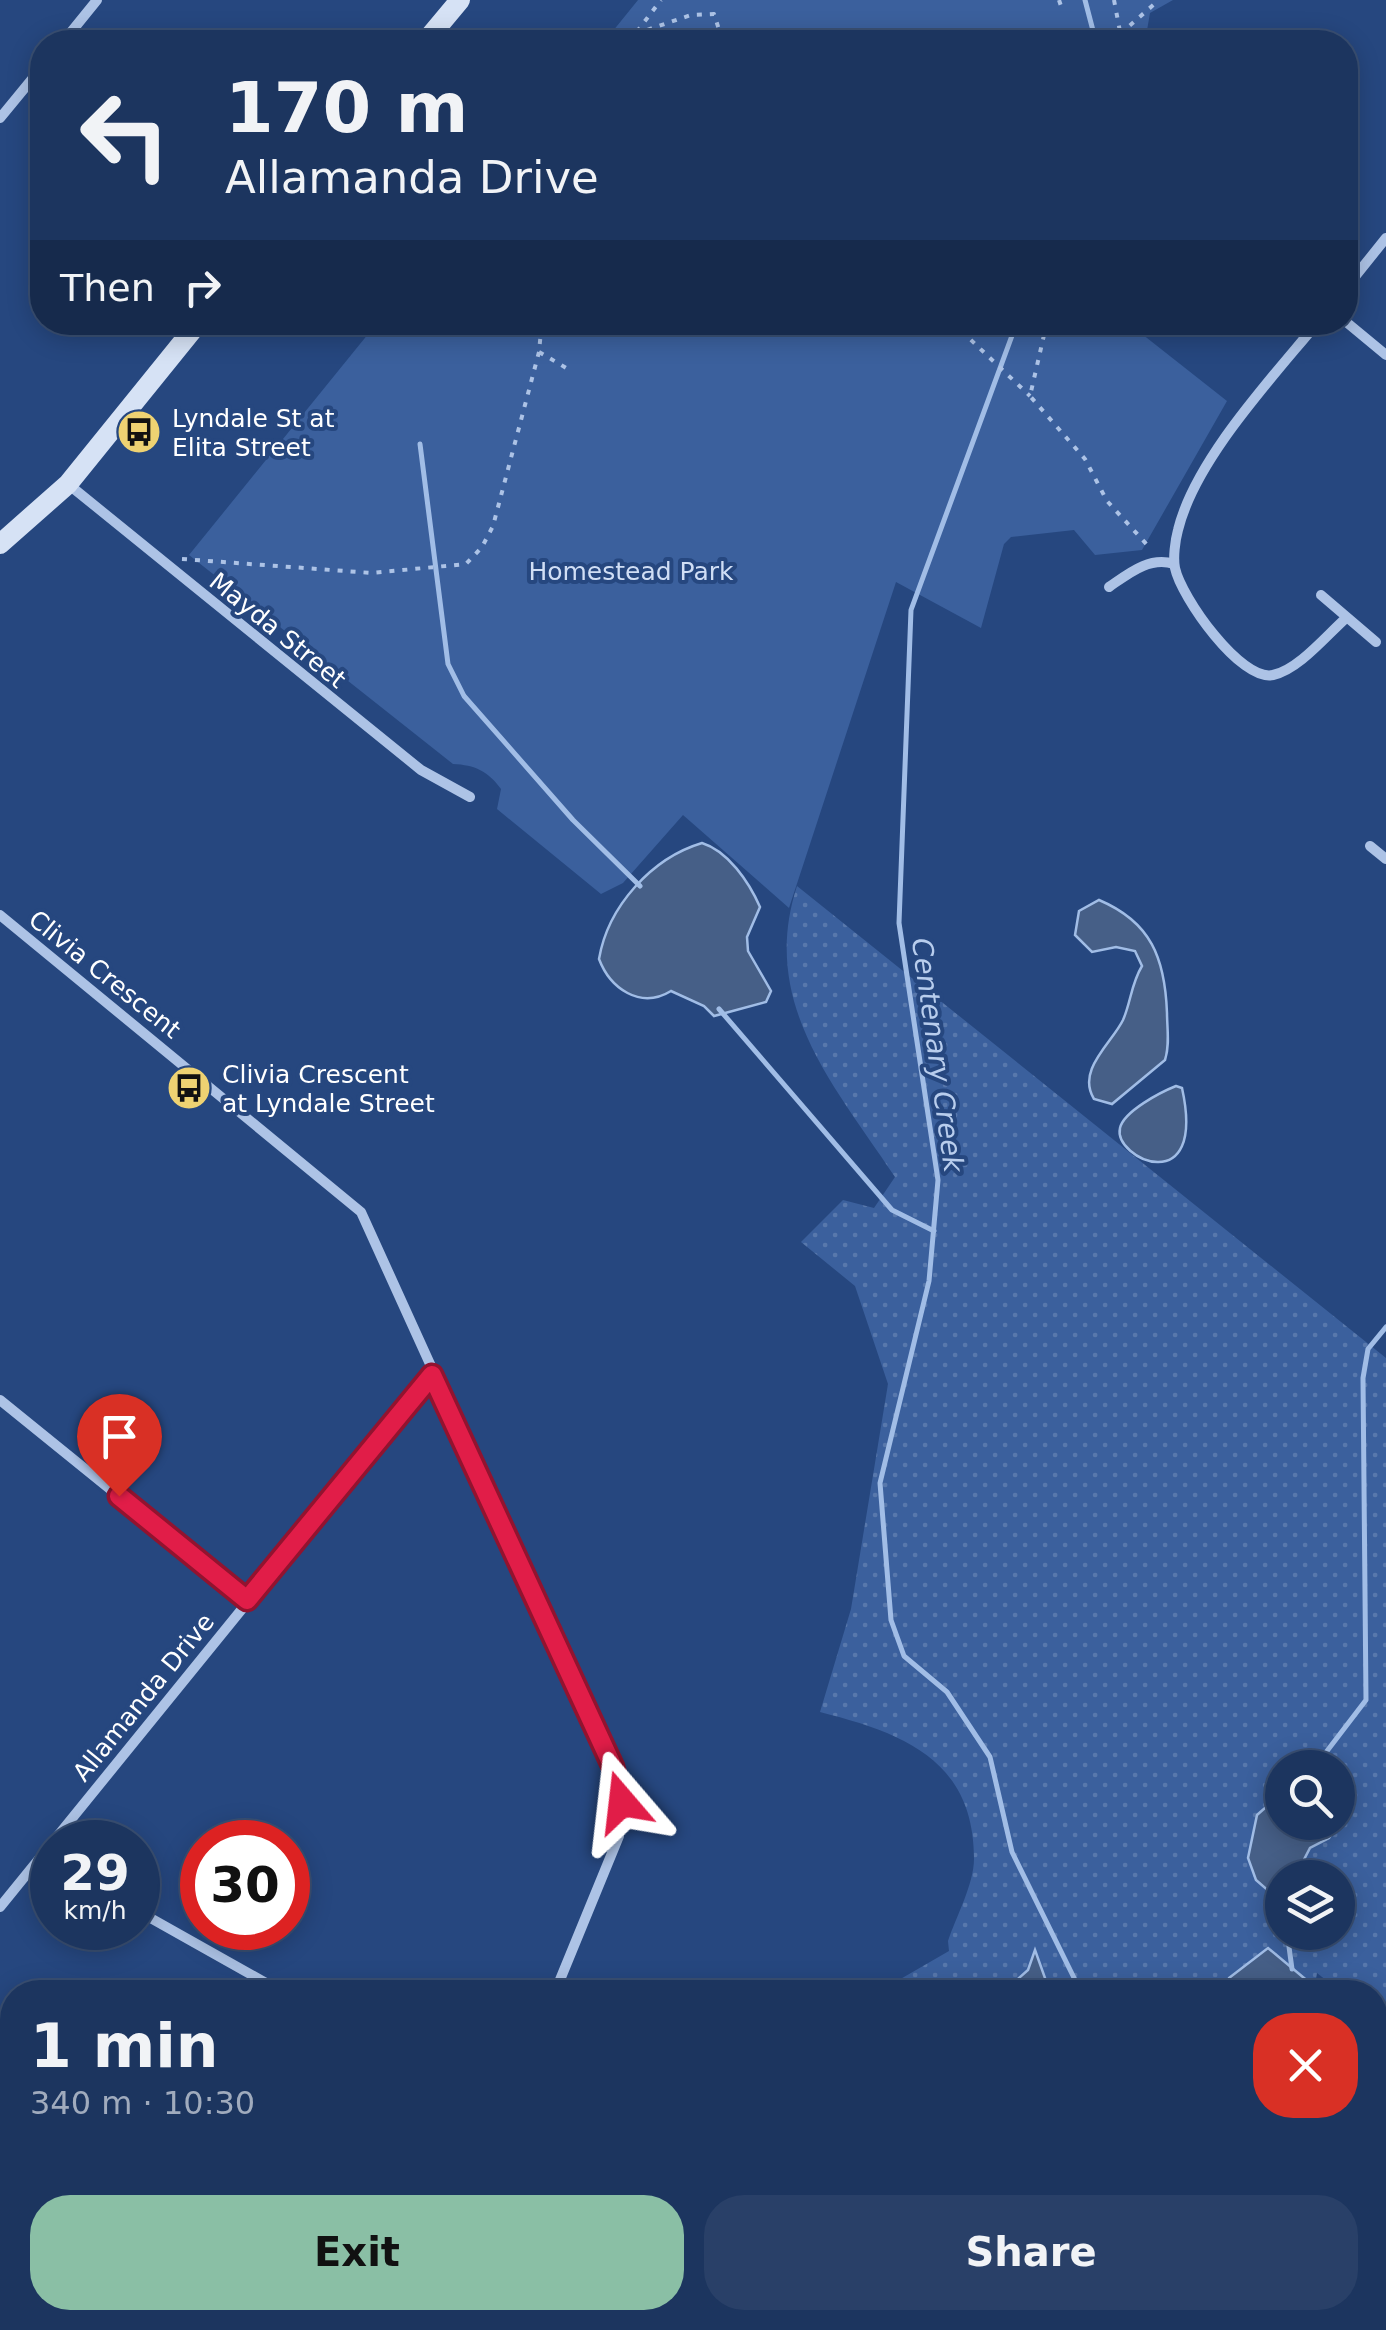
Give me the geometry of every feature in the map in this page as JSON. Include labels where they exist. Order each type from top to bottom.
[{"type":"street","points":[[73,30],[97,0]]},
{"type":"street","points":[[435,30],[460,0]]},
{"type":"street","points":[[0,118],[30,90]]},
{"type":"street","points":[[1358,273],[1386,238]]},
{"type":"street","points":[[1358,331],[1386,354]]},
{"type":"street","points":[[0,544],[68,484],[188,335]]},
{"type":"street","points":[[1307,335],[1229,432],[1178,529],[1169,563],[1197,614],[1255,674],[1270,676],[1283,671],[1345,620]]},
{"type":"street","name":"Mayda Street","points":[[68,484],[420,770],[470,798]]},
{"type":"street","points":[[1109,587],[1140,566],[1169,563]]},
{"type":"street","points":[[1321,595],[1345,620],[1376,642]]},
{"type":"street","points":[[1370,846],[1386,859]]},
{"type":"street","name":"Clivia Crescent","points":[[0,915],[361,1212],[613,1767],[622,1802],[619,1836],[560,1980]]},
{"type":"street","name":"Allamanda Drive","points":[[70,1820],[432,1375]]},
{"type":"street","points":[[0,1400],[247,1600]]},
{"type":"street","name":"Allamanda Drive","points":[[0,1907],[30,1870]]},
{"type":"street","points":[[160,1924],[260,1980]]},
{"type":"path","points":[[638,30],[662,0]]},
{"type":"path","points":[[1059,0],[1062,9]]},
{"type":"path","points":[[1114,0],[1119,30]]},
{"type":"path","points":[[1125,30],[1160,0]]},
{"type":"path","points":[[647,30],[692,15],[714,14],[719,30]]},
{"type":"path","points":[[160,561],[171,558],[372,574],[466,564],[493,526],[541,335]]},
{"type":"path","points":[[965,335],[1030,396],[1085,459],[1106,501],[1169,563]]},
{"type":"path","points":[[1030,396],[1043,335]]},
{"type":"path","points":[[539,352],[568,369]]},
{"type":"green space","points":[[638,0],[1173,0],[1150,13],[1147,30],[614,30]]},
{"type":"green space","name":"Homestead Park","points":[[367,335],[1143,335],[1227,401],[1142,550],[1095,555],[1074,530],[1011,537],[1004,544],[981,628],[896,582],[789,908],[683,815],[623,883],[601,894],[497,809],[501,789],[486,773],[453,764],[189,555]]},
{"type":"green space","points":[[797,886],[1386,1358],[1386,1980],[1326,1980],[1317,1973],[1316,1980],[1296,1980],[1284,1961],[1269,1950],[1355,1950],[1355,1860],[1304,1860],[1310,1848],[1325,1840],[1355,1840],[1355,1750],[1265,1750],[1265,1806],[1257,1820],[1248,1857],[1265,1878],[1267,1950],[1228,1980],[1046,1980],[1035,1951],[1028,1970],[1017,1980],[899,1980],[949,1951],[948,1941],[973,1869],[971,1825],[947,1774],[928,1756],[879,1730],[820,1712],[851,1609],[888,1384],[855,1286],[801,1242],[843,1200],[874,1208],[895,1177],[827,1075],[795,1005],[788,968],[788,928]]},
{"type":"shaded area","points":[[702,843],[737,869],[760,907],[747,937],[748,951],[771,991],[766,1002],[714,1016],[704,1006],[671,991],[648,998],[628,993],[611,979],[599,959],[612,921],[635,887],[666,860]]},
{"type":"shaded area","points":[[1099,900],[1117,909],[1143,931],[1158,959],[1166,993],[1165,1060],[1112,1104],[1094,1099],[1089,1078],[1123,1020],[1142,966],[1135,951],[1116,947],[1092,952],[1075,935],[1079,911]]},
{"type":"shaded area","points":[[1176,1086],[1182,1088],[1186,1123],[1182,1146],[1172,1158],[1158,1162],[1143,1159],[1130,1151],[1120,1128],[1136,1109]]},
{"type":"shaded area","points":[[1265,1808],[1265,1840],[1325,1840],[1310,1848],[1304,1860],[1265,1860],[1265,1888],[1256,1880],[1248,1858],[1257,1815]]},
{"type":"shaded area","points":[[1035,1950],[1046,1980],[1017,1980],[1028,1970]]},
{"type":"shaded area","points":[[1270,1950],[1306,1980],[1228,1980]]},
{"type":"waterway","name":"Centenary Creek","points":[[1085,0],[1093,30]]},
{"type":"waterway","name":"Centenary Creek","points":[[1012,335],[911,610],[899,923],[938,1180],[929,1281],[880,1483],[891,1620],[904,1656],[947,1692],[990,1757],[1012,1852],[1075,1980]]},
{"type":"waterway","points":[[420,444],[448,664],[464,696],[573,820],[640,886]]},
{"type":"waterway","points":[[719,1009],[892,1210],[934,1231]]},
{"type":"waterway","points":[[1328,1750],[1366,1700],[1363,1378],[1368,1349],[1386,1327]]},
{"type":"waterway","points":[[1289,1950],[1292,1969]]},
{"type":"place","name":"Lyndale St at Elita Street","points":[[139,432]]},
{"type":"place","name":"Clivia Crescent at Lyndale Street","points":[[189,1088]]},
{"type":"route","points":[[119,1496],[247,1600],[432,1375],[613,1767],[622,1802]]}]
